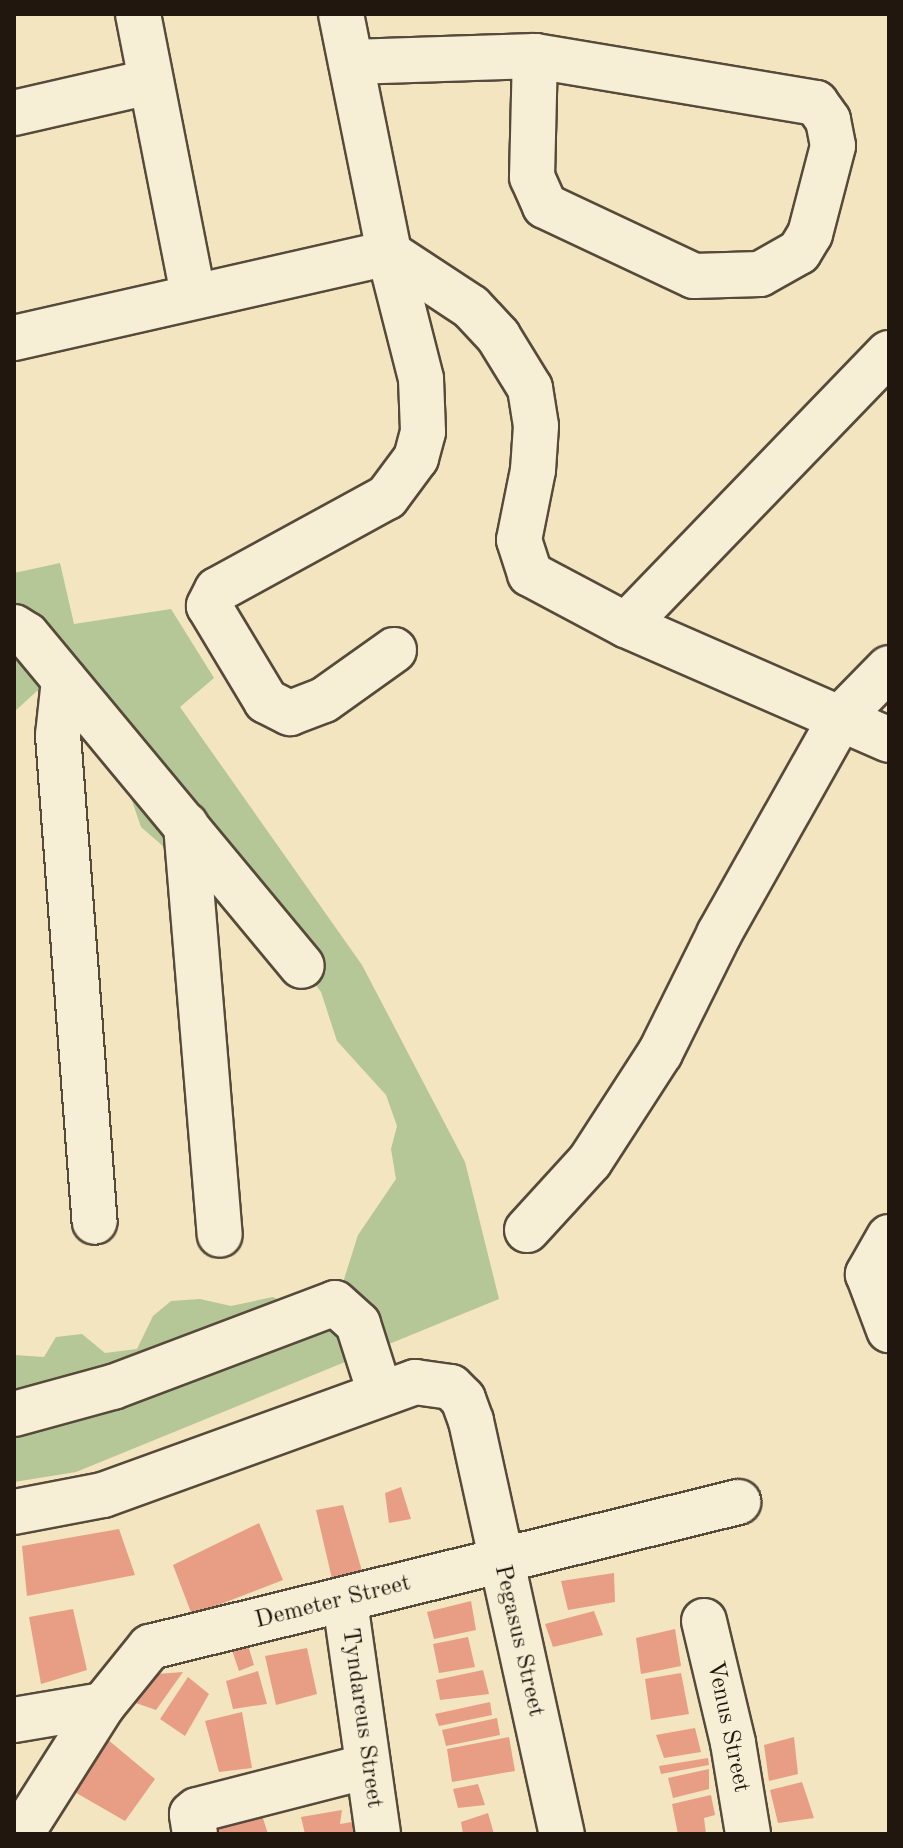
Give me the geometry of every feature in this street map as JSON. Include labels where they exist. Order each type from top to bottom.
[{"type":"street","points":[[138,14],[193,295]]},
{"type":"street","points":[[341,14],[389,253],[421,379],[423,432],[416,458],[387,497],[217,590],[209,606],[276,710],[304,711],[394,650]]},
{"type":"street","points":[[351,62],[535,56],[816,103],[828,120],[833,146],[810,234],[799,252],[760,274],[694,276],[545,206],[532,177],[535,56]]},
{"type":"street","points":[[14,113],[149,82]]},
{"type":"street","points":[[14,338],[389,253],[471,307],[498,336],[530,388],[536,426],[533,470],[519,540],[530,574],[626,625],[842,716],[889,740]]},
{"type":"street","points":[[626,625],[889,353]]},
{"type":"street","points":[[14,627],[64,680],[302,966]]},
{"type":"street","points":[[527,1230],[590,1161],[660,1053],[726,921],[842,716],[889,668]]},
{"type":"street","points":[[64,680],[58,735],[95,1222]]},
{"type":"street","points":[[186,825],[220,1235]]},
{"type":"street","points":[[889,1237],[868,1274],[889,1330]]},
{"type":"street","points":[[14,1414],[113,1387],[335,1303],[347,1308],[358,1324],[380,1393]]},
{"type":"street","name":"Pegasus Street","points":[[14,1512],[103,1495],[415,1382],[451,1387],[463,1399],[477,1447],[562,1834]]},
{"type":"street","name":"Demeter Street","points":[[21,1834],[103,1705],[150,1647],[345,1602],[499,1557],[738,1502]]},
{"type":"street","name":"Tyndareus Street","points":[[345,1602],[364,1767],[378,1834]]},
{"type":"street","name":"Venus Street","points":[[704,1621],[733,1743],[748,1834]]},
{"type":"street","points":[[14,1720],[103,1705]]},
{"type":"street","points":[[194,1823],[364,1767]]},
{"type":"green space","points":[[60,563],[74,624],[171,609],[214,678],[180,707],[362,965],[465,1162],[499,1299],[76,1472],[14,1482],[14,1355],[44,1357],[56,1337],[82,1334],[105,1353],[137,1349],[153,1316],[171,1301],[200,1299],[231,1306],[273,1297],[299,1311],[340,1292],[358,1235],[396,1179],[391,1149],[397,1126],[386,1095],[337,1041],[321,992],[302,967],[141,827],[131,798],[129,771],[68,688],[37,691],[14,712],[14,573]]},
{"type":"building","points":[[401,1487],[411,1519],[389,1523],[385,1493]]},
{"type":"building","points":[[343,1505],[362,1571],[333,1583],[316,1510]]},
{"type":"building","points":[[259,1523],[283,1580],[192,1615],[173,1565]]},
{"type":"building","points":[[119,1529],[135,1575],[27,1596],[22,1546]]},
{"type":"building","points":[[614,1573],[615,1602],[568,1610],[561,1581]]},
{"type":"building","points":[[471,1601],[476,1630],[434,1639],[427,1612]]},
{"type":"building","points":[[73,1609],[87,1670],[41,1684],[29,1617]]},
{"type":"building","points":[[594,1611],[603,1635],[553,1647],[545,1624]]},
{"type":"building","points":[[675,1629],[681,1666],[641,1674],[636,1638]]},
{"type":"building","points":[[468,1637],[475,1667],[439,1673],[433,1644]]},
{"type":"building","points":[[247,1642],[254,1665],[239,1671],[230,1644]]},
{"type":"building","points":[[307,1648],[317,1694],[276,1705],[265,1656]]},
{"type":"building","points":[[483,1670],[489,1694],[440,1700],[436,1680]]},
{"type":"building","points":[[258,1671],[267,1704],[233,1709],[226,1681]]},
{"type":"building","points":[[183,1672],[156,1710],[130,1701],[157,1674]]},
{"type":"building","points":[[681,1673],[689,1714],[651,1720],[645,1679]]},
{"type":"building","points":[[188,1677],[209,1694],[185,1736],[160,1719]]},
{"type":"building","points":[[490,1702],[492,1715],[439,1726],[435,1714]]},
{"type":"building","points":[[242,1712],[252,1768],[219,1772],[205,1721]]},
{"type":"building","points":[[497,1718],[500,1735],[446,1746],[442,1730]]},
{"type":"building","points":[[695,1728],[701,1752],[664,1758],[656,1735]]},
{"type":"building","points":[[101,1734],[155,1779],[125,1821],[66,1787]]},
{"type":"building","points":[[509,1737],[515,1771],[452,1782],[447,1749]]},
{"type":"building","points":[[794,1737],[798,1774],[769,1781],[764,1745]]},
{"type":"building","points":[[708,1758],[709,1765],[661,1774],[659,1766]]},
{"type":"building","points":[[709,1769],[709,1789],[673,1798],[668,1778]]},
{"type":"building","points":[[802,1782],[814,1818],[778,1823],[770,1790]]},
{"type":"building","points":[[478,1784],[485,1805],[458,1808],[453,1789]]},
{"type":"building","points":[[711,1795],[715,1815],[704,1818],[706,1834],[678,1834],[672,1804]]},
{"type":"building","points":[[342,1810],[340,1824],[358,1821],[361,1834],[305,1834],[301,1817]]},
{"type":"building","points":[[488,1813],[494,1834],[463,1834],[461,1822]]},
{"type":"building","points":[[262,1815],[268,1834],[211,1834],[210,1829]]}]
